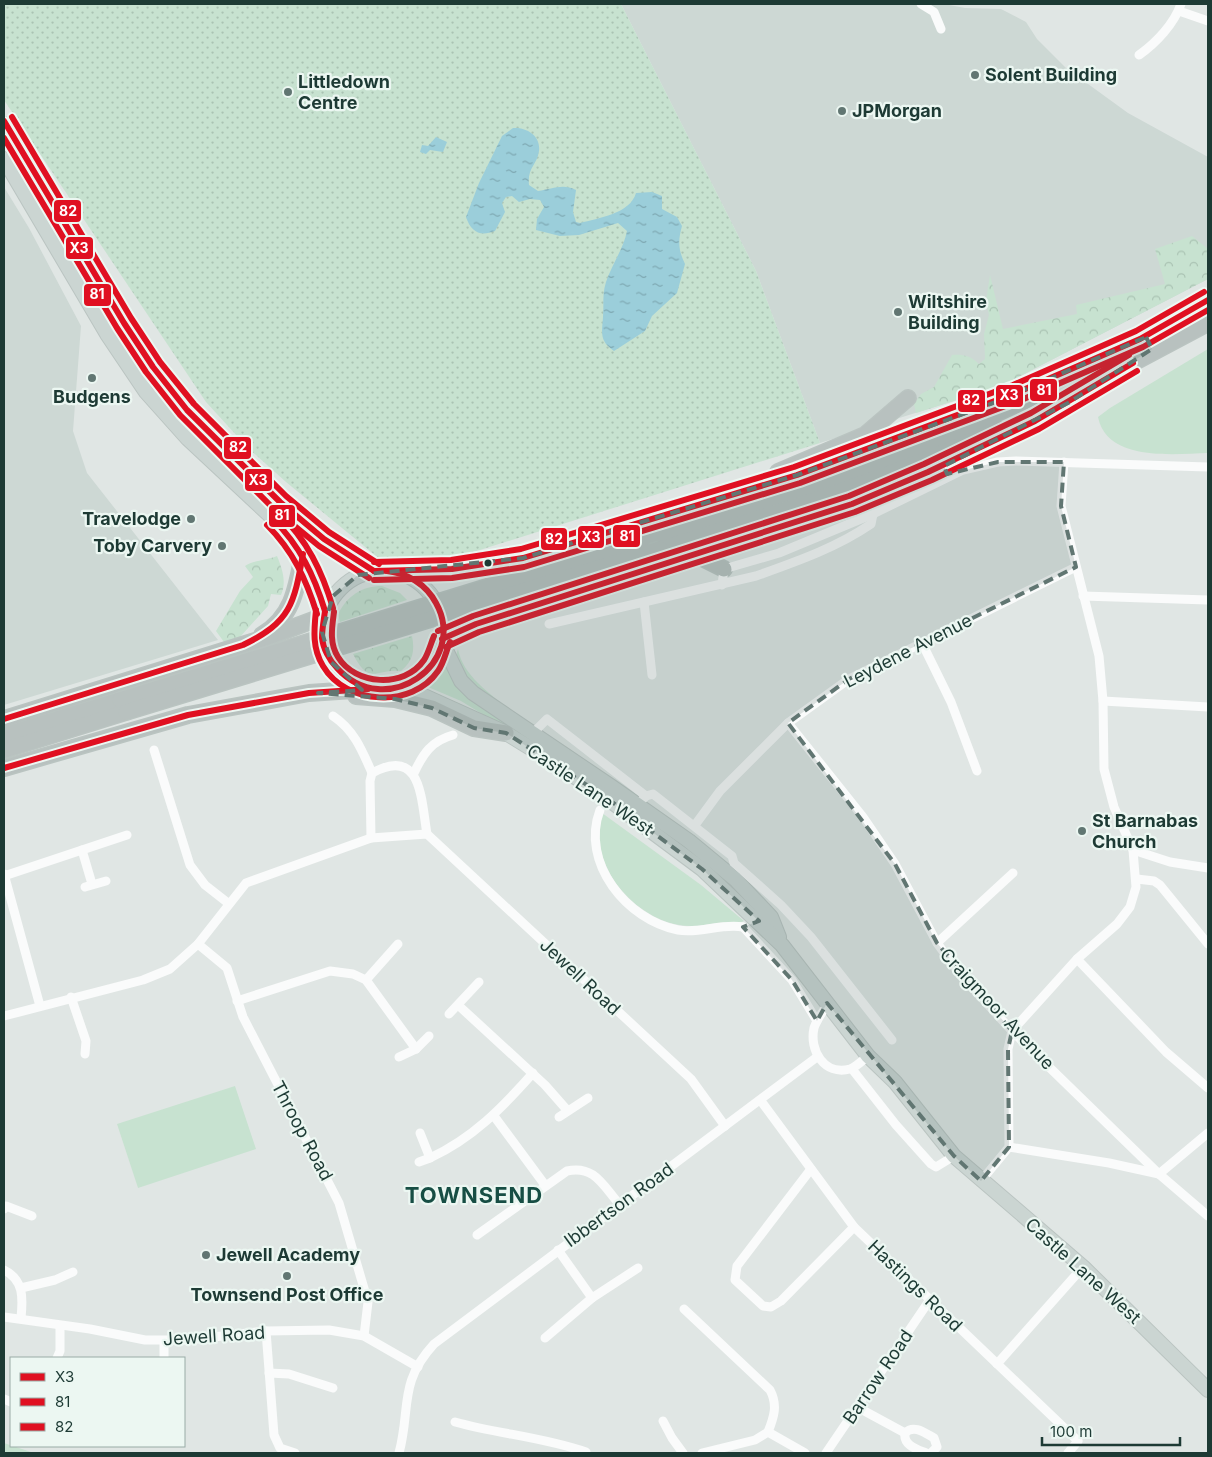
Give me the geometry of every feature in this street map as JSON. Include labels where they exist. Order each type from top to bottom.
[{"type":"highway","points":[[4,750],[123,706],[644,539],[816,486],[914,449],[1027,400],[1208,300]]},
{"type":"highway","points":[[4,735],[123,706],[774,514],[901,470],[1025,416],[1119,370],[1208,323]]},
{"type":"highway","points":[[391,571],[452,568],[523,558],[797,475],[969,412],[1140,339]]},
{"type":"highway","points":[[442,641],[476,624],[842,507],[912,479],[1035,421],[1119,370]]},
{"type":"highway","points":[[641,523],[722,494],[864,435],[908,398]]},
{"type":"highway","points":[[243,645],[274,628],[288,611],[295,596],[303,554]]},
{"type":"highway","points":[[696,555],[724,569]]},
{"type":"highway","points":[[4,719],[243,645],[324,614]]},
{"type":"highway","points":[[4,768],[188,715],[318,693],[368,689]]},
{"type":"highway","points":[[318,693],[395,699],[432,708],[474,728],[506,733]]},
{"type":"main road","points":[[6,126],[72,232],[124,323],[153,367],[187,410],[280,502],[324,539],[374,571]]},
{"type":"main road","points":[[4,159],[107,334],[146,392],[188,439],[292,536],[311,567],[324,614]]},
{"type":"main road","points":[[374,571],[391,571],[409,576],[425,587],[436,603],[442,617],[442,641],[433,665],[420,678],[404,687],[387,691],[368,689],[354,684],[341,674],[331,662],[324,648],[322,632],[324,614],[333,596],[344,584],[358,575],[374,571]]},
{"type":"main road","name":"Castle Lane West","points":[[442,641],[461,681],[473,693],[532,733],[641,800],[689,842],[731,868],[771,917],[782,945]]},
{"type":"main road","name":"Castle Lane West","points":[[404,687],[506,733],[604,796],[702,869],[758,920],[782,945],[868,1056],[895,1082],[954,1156],[1083,1267],[1208,1390]]},
{"type":"main road","points":[[641,800],[638,814],[689,851],[702,869]]},
{"type":"street","points":[[921,4],[934,12],[941,29]]},
{"type":"street","points":[[1139,55],[1155,44],[1180,7],[1208,21]]},
{"type":"street","points":[[722,585],[724,569],[779,553],[874,514],[963,470],[1016,460],[1208,467]]},
{"type":"street","points":[[982,1181],[1009,1147],[1008,1049],[1012,1031],[1077,959],[1117,924],[1130,907],[1137,879],[1134,850],[1114,807],[1104,770],[1103,701],[1099,656],[1061,506],[1064,462]]},
{"type":"street","points":[[548,624],[722,585],[764,573],[823,550],[871,524],[874,514]]},
{"type":"street","name":"Leydene Avenue","points":[[695,825],[720,791],[788,723],[849,679],[1076,567]]},
{"type":"street","points":[[1083,596],[1208,600]]},
{"type":"street","points":[[644,602],[652,676]]},
{"type":"street","points":[[922,643],[951,702],[977,771]]},
{"type":"street","points":[[1103,701],[1208,707]]},
{"type":"street","points":[[333,716],[346,725],[361,747],[372,773],[370,782],[371,838]]},
{"type":"street","name":"Castle Lane West","points":[[532,733],[547,719],[641,800],[653,794],[695,825],[732,856],[731,868],[780,905],[811,938],[892,1040]]},
{"type":"street","name":"Craigmoor Avenue","points":[[788,723],[863,817],[895,864],[937,943],[959,973],[1012,1031],[1159,1174],[1208,1216]]},
{"type":"street","points":[[414,773],[428,748],[441,738],[453,735]]},
{"type":"street","points":[[154,750],[190,865],[205,885],[228,903]]},
{"type":"street","points":[[4,1016],[158,975],[181,961],[198,944],[228,903],[246,883],[371,838],[427,834],[418,782],[414,773],[401,766],[386,766],[372,773]]},
{"type":"street","points":[[600,810],[596,823],[595,841],[598,855],[610,885],[655,924],[679,930],[695,931],[732,925],[743,927],[758,920]]},
{"type":"street","name":"Jewell Road","points":[[427,834],[691,1079],[725,1126]]},
{"type":"street","points":[[40,1006],[8,905],[4,875],[127,835]]},
{"type":"street","points":[[82,850],[88,886],[106,880]]},
{"type":"street","points":[[1134,850],[1170,862],[1208,868]]},
{"type":"street","points":[[937,943],[1013,873]]},
{"type":"street","points":[[1137,879],[1154,881],[1160,885],[1208,944]]},
{"type":"street","points":[[743,927],[792,980],[817,1021]]},
{"type":"street","name":"Throop Road","points":[[198,944],[227,968],[243,1018],[339,1203],[368,1302],[364,1336]]},
{"type":"street","points":[[366,980],[398,944]]},
{"type":"street","points":[[1077,959],[1166,1052],[1208,1088]]},
{"type":"street","points":[[237,1001],[330,971],[353,974],[366,980],[416,1049]]},
{"type":"street","points":[[449,1014],[479,982]]},
{"type":"street","points":[[71,997],[86,1041],[85,1054]]},
{"type":"street","points":[[828,1004],[817,1021],[813,1036],[817,1057],[828,1066],[844,1070],[852,1069],[868,1056]]},
{"type":"street","points":[[458,1005],[533,1073],[567,1110]]},
{"type":"street","points":[[399,1057],[416,1049],[429,1036]]},
{"type":"street","name":"Ibbertson Road","points":[[418,1367],[424,1356],[440,1338],[762,1100],[817,1057]]},
{"type":"street","points":[[852,1069],[931,1164],[936,1167],[941,1166],[954,1156]]},
{"type":"street","points":[[419,1162],[448,1150],[494,1116],[533,1073]]},
{"type":"street","points":[[559,1117],[588,1098]]},
{"type":"street","name":"Hastings Road","points":[[762,1100],[854,1227],[929,1301],[1078,1441],[1068,1453]]},
{"type":"street","points":[[494,1116],[545,1185]]},
{"type":"street","points":[[420,1133],[430,1158]]},
{"type":"street","points":[[1009,1147],[1110,1163],[1159,1174],[1208,1133]]},
{"type":"street","points":[[477,1234],[545,1185],[567,1171],[580,1168],[592,1172],[620,1205]]},
{"type":"street","points":[[811,1169],[737,1266],[735,1280],[763,1306],[772,1307],[782,1301],[854,1227]]},
{"type":"street","points":[[4,1209],[6,1206],[32,1216]]},
{"type":"street","points":[[558,1250],[592,1298]]},
{"type":"street","points":[[997,1364],[1083,1267]]},
{"type":"street","points":[[545,1338],[592,1298],[638,1268]]},
{"type":"street","points":[[4,1270],[13,1276],[21,1288],[21,1318]]},
{"type":"street","points":[[21,1288],[55,1280],[73,1272]]},
{"type":"street","name":"Barrow Road","points":[[826,1453],[929,1301]]},
{"type":"street","points":[[684,1309],[770,1390],[775,1411],[768,1432],[755,1440],[702,1453]]},
{"type":"street","name":"Jewell Road","points":[[4,1317],[90,1329],[145,1340],[164,1341],[266,1331],[329,1330],[364,1336],[418,1367]]},
{"type":"street","points":[[57,1357],[60,1351],[60,1326]]},
{"type":"street","points":[[266,1331],[272,1427],[278,1451],[295,1453]]},
{"type":"street","points":[[164,1341],[164,1357]]},
{"type":"street","points":[[399,1453],[408,1387],[418,1367]]},
{"type":"street","points":[[269,1373],[289,1374],[333,1388]]},
{"type":"street","points":[[857,1407],[905,1433]]},
{"type":"street","points":[[663,1421],[683,1453]]},
{"type":"street","points":[[455,1422],[482,1430],[561,1443],[586,1452]]},
{"type":"street","points":[[926,1453],[907,1444],[904,1439],[905,1433],[909,1429],[915,1429],[934,1438],[937,1447],[931,1453]]},
{"type":"street","points":[[768,1432],[805,1453]]},
{"type":"street","points":[[558,1453],[561,1443]]},
{"type":"highlighted area","points":[[1146,337],[1152,349],[1068,403],[944,466],[947,474],[998,462],[1064,462],[1061,506],[1076,567],[849,679],[788,723],[895,864],[937,943],[1012,1031],[1008,1049],[1009,1147],[981,1181],[954,1156],[827,1003],[817,1021],[792,980],[743,927],[759,921],[702,869],[604,796],[506,733],[474,728],[432,708],[395,699],[318,693],[362,690],[331,662],[322,632],[333,596],[358,575],[523,558],[797,475],[993,403]]},
{"type":"shaded area","points":[[621,4],[944,4],[965,8],[1001,9],[1026,22],[1037,39],[1066,68],[1128,113],[1208,157],[1208,279],[1001,386],[820,443],[756,271]]},
{"type":"shaded area","points":[[4,187],[29,228],[81,326],[73,431],[87,473],[218,640],[4,705]]},
{"type":"green space","name":"Littledown Centre","points":[[4,4],[621,4],[756,271],[820,443],[464,555],[418,566],[381,560],[286,482],[248,448],[206,402],[4,100]]},
{"type":"green space","points":[[1192,236],[1208,249],[1208,279],[1001,386],[916,413],[914,404],[921,394],[934,387],[952,355],[967,356],[979,364],[985,359],[984,334],[989,315],[986,301],[990,275],[1003,329],[1077,314],[1076,305],[1165,284],[1155,249]]},
{"type":"green space","points":[[1208,349],[1208,453],[1160,454],[1143,452],[1114,442],[1104,432],[1098,417]]},
{"type":"green space","points":[[277,556],[284,580],[281,595],[271,594],[268,606],[240,637],[224,642],[216,631],[240,591],[253,577],[245,566]]},
{"type":"green space","points":[[382,586],[400,593],[407,600],[340,622],[338,614],[351,597],[362,590]]},
{"type":"green space","points":[[412,636],[411,659],[401,671],[369,673],[364,670],[353,654]]},
{"type":"green space","points":[[458,649],[465,667],[471,675],[485,690],[508,709],[482,691],[465,676],[459,667]]},
{"type":"green space","points":[[445,655],[449,674],[457,685],[513,727],[510,731],[461,701],[421,684],[436,669]]},
{"type":"green space","points":[[602,813],[701,885],[744,921],[699,926],[680,925],[654,916],[630,900],[620,889],[605,864],[599,833]]},
{"type":"green space","points":[[235,1086],[256,1149],[138,1188],[117,1124]]},
{"type":"green space","points":[[4,1443],[10,1445],[10,1447],[34,1453],[4,1453]]},
{"type":"water","points":[[513,128],[523,129],[532,133],[538,141],[539,151],[529,174],[529,185],[538,191],[557,187],[567,187],[576,190],[573,212],[576,222],[580,223],[612,214],[627,206],[633,200],[636,193],[652,192],[662,196],[662,209],[677,217],[682,226],[679,245],[685,264],[677,293],[652,316],[645,331],[614,351],[606,344],[602,328],[605,286],[627,231],[618,223],[579,235],[560,236],[536,230],[537,219],[544,207],[540,200],[530,199],[519,202],[512,196],[506,197],[502,203],[505,212],[495,231],[490,233],[477,232],[473,230],[468,222],[466,217],[479,183],[502,136]]},
{"type":"water","points":[[436,137],[447,142],[443,152],[430,150],[426,154],[420,152],[422,145],[428,146]]},
{"type":"transit line","name":"82","points":[[12,117],[131,318],[160,362],[194,404],[286,496],[329,532],[379,564]]},
{"type":"transit line","name":"X3","points":[[4,121],[124,323],[153,367],[187,410],[280,502],[324,539],[374,571]]},
{"type":"transit line","name":"81","points":[[4,138],[117,328],[146,372],[180,415],[274,509],[319,546],[369,578]]},
{"type":"transit line","name":"82","points":[[374,562],[451,560],[521,549],[794,467],[1013,385],[1136,331],[1204,292]]},
{"type":"transit line","name":"X3","points":[[374,571],[452,569],[523,558],[797,475],[1016,393],[1140,339],[1208,300]]},
{"type":"transit line","name":"81","points":[[374,580],[452,578],[524,567],[800,483],[1019,401],[1143,347],[1208,310]]},
{"type":"transit line","name":"82","points":[[438,631],[473,616],[849,496],[924,464],[1031,413],[1129,355]]},
{"type":"transit line","name":"X3","points":[[442,639],[476,624],[852,504],[928,472],[1035,421],[1133,363]]},
{"type":"transit line","name":"81","points":[[446,647],[479,632],[855,512],[932,480],[1039,429],[1137,371]]},
{"type":"transit line","name":"82","points":[[279,513],[298,534],[312,557],[324,581],[333,608]]},
{"type":"transit line","name":"X3","points":[[273,519],[283,529],[305,562],[325,611]]},
{"type":"transit line","name":"81","points":[[267,525],[298,566],[317,614]]},
{"type":"transit line","name":"X3","points":[[4,719],[243,645],[259,637],[281,619],[288,610],[297,586],[303,554]]},
{"type":"transit line","name":"X3","points":[[325,611],[322,638],[325,650],[337,668],[357,683],[378,689],[399,687],[417,678],[432,664],[441,646],[443,625],[436,603],[427,590],[409,577],[387,571]]},
{"type":"transit line","name":"81","points":[[316,610],[314,632],[315,646],[319,659],[333,679],[347,689],[363,695],[379,697],[396,696],[412,692],[427,683],[440,668],[450,642]]},
{"type":"transit line","name":"82","points":[[334,612],[332,635],[335,652],[346,666],[367,678],[380,680],[405,676],[424,660],[434,636]]},
{"type":"transit line","name":"X3","points":[[4,768],[188,715],[309,693],[368,689]]},
{"type":"place","name":"Solent Building","points":[[975,75]]},
{"type":"place","name":"Littledown Centre","points":[[288,92]]},
{"type":"place","name":"JPMorgan","points":[[842,111]]},
{"type":"place","name":"Wiltshire Building","points":[[898,312]]},
{"type":"place","name":"Budgens","points":[[92,378]]},
{"type":"place","name":"Travelodge","points":[[191,519]]},
{"type":"place","name":"Toby Carvery","points":[[222,546]]},
{"type":"place","name":"St Barnabas Church","points":[[1082,831]]},
{"type":"place","name":"Jewell Academy","points":[[206,1255]]},
{"type":"place","name":"Townsend Post Office","points":[[287,1276]]},
{"type":"district","name":"TOWNSEND","points":[[474,1195]]}]
